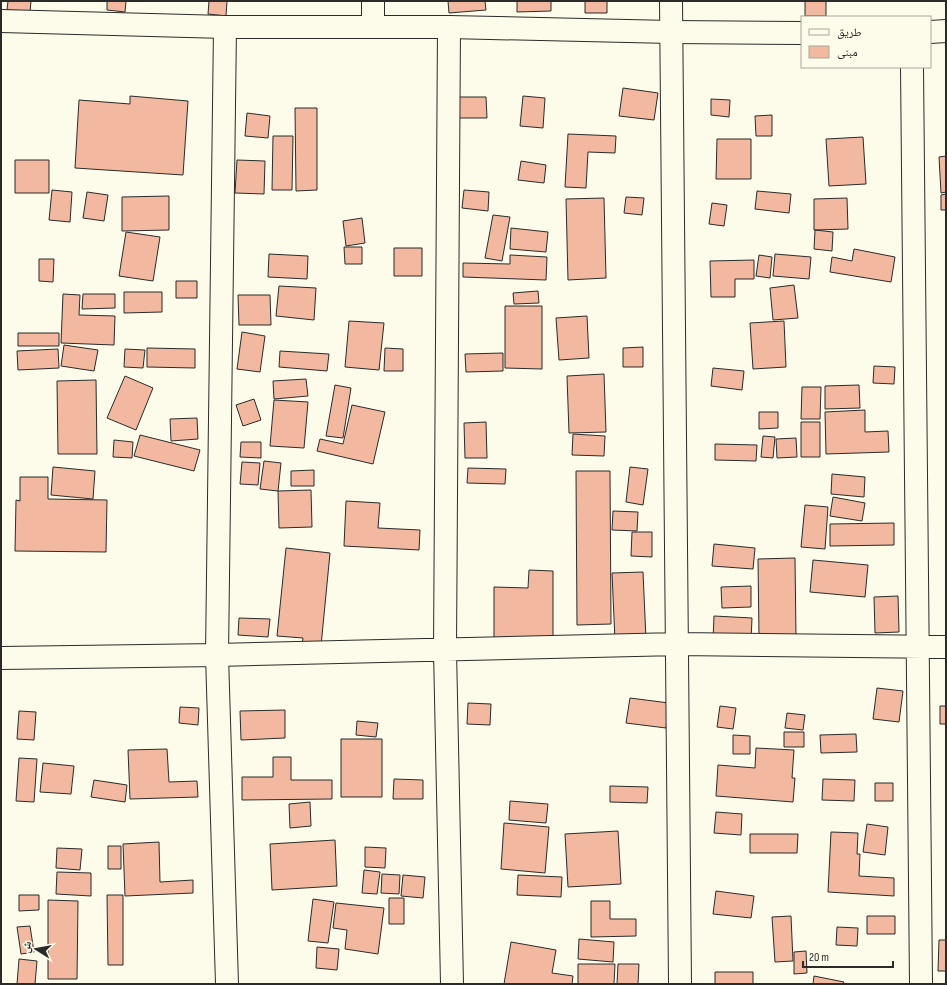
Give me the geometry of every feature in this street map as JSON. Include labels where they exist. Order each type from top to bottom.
[{"type":"street","points":[[373,27],[374,1]]},
{"type":"street","points":[[671,1],[680,984]]},
{"type":"street","points":[[1,21],[225,28],[449,27],[671,32],[801,33]]},
{"type":"street","points":[[449,27],[445,650],[452,984]]},
{"type":"street","points":[[225,28],[217,655],[227,984]]},
{"type":"street","points":[[931,32],[946,31]]},
{"type":"street","points":[[912,68],[921,984]]},
{"type":"street","points":[[1,658],[217,655],[678,644],[917,648],[946,647]]},
{"type":"building","points":[[8,1],[31,1],[30,12],[7,10]]},
{"type":"building","points":[[107,1],[126,1],[125,12],[107,10]]},
{"type":"building","points":[[209,1],[227,1],[226,16],[208,14]]},
{"type":"building","points":[[448,1],[485,1],[486,10],[449,13]]},
{"type":"building","points":[[517,1],[551,1],[551,11],[517,12]]},
{"type":"building","points":[[585,1],[607,1],[607,13],[585,13]]},
{"type":"building","points":[[805,1],[826,1],[826,16],[805,16]]},
{"type":"building","points":[[623,88],[658,93],[654,120],[619,116]]},
{"type":"building","points":[[130,96],[188,101],[183,175],[75,168],[79,100],[130,104]]},
{"type":"building","points":[[523,96],[545,98],[543,128],[520,126]]},
{"type":"building","points":[[457,97],[486,97],[487,118],[457,118]]},
{"type":"building","points":[[711,99],[730,100],[729,117],[711,115]]},
{"type":"building","points":[[295,108],[317,108],[317,190],[296,191]]},
{"type":"building","points":[[247,113],[270,116],[268,138],[245,136]]},
{"type":"building","points":[[772,115],[772,136],[756,136],[755,116]]},
{"type":"building","points":[[568,134],[616,136],[615,153],[588,152],[586,188],[565,187]]},
{"type":"building","points":[[273,136],[293,136],[292,190],[272,190]]},
{"type":"building","points":[[863,137],[866,184],[829,186],[826,139]]},
{"type":"building","points":[[717,139],[751,139],[751,179],[716,179]]},
{"type":"building","points":[[946,156],[946,192],[941,193],[939,157]]},
{"type":"building","points":[[15,160],[49,160],[49,193],[15,193]]},
{"type":"building","points":[[237,160],[265,161],[264,194],[235,193]]},
{"type":"building","points":[[521,161],[546,165],[544,183],[518,180]]},
{"type":"building","points":[[52,190],[72,192],[70,222],[49,220]]},
{"type":"building","points":[[464,190],[489,192],[488,211],[462,208]]},
{"type":"building","points":[[757,191],[791,194],[789,213],[755,209]]},
{"type":"building","points":[[87,192],[108,195],[104,221],[83,218]]},
{"type":"building","points":[[946,194],[946,210],[941,210],[941,195]]},
{"type":"building","points":[[169,196],[169,230],[122,231],[122,197]]},
{"type":"building","points":[[626,197],[644,198],[642,215],[624,213]]},
{"type":"building","points":[[604,198],[606,278],[568,280],[566,199]]},
{"type":"building","points":[[847,198],[848,229],[814,230],[814,199]]},
{"type":"building","points":[[712,203],[727,205],[724,226],[709,224]]},
{"type":"building","points":[[493,215],[510,217],[502,261],[485,258]]},
{"type":"building","points":[[362,218],[365,243],[346,246],[343,221]]},
{"type":"building","points":[[511,228],[548,232],[546,252],[510,249]]},
{"type":"building","points":[[815,230],[833,232],[832,251],[814,249]]},
{"type":"building","points":[[126,232],[160,237],[153,281],[119,276]]},
{"type":"building","points":[[344,247],[362,247],[362,264],[345,264]]},
{"type":"building","points":[[394,248],[422,248],[422,276],[394,276]]},
{"type":"building","points":[[854,249],[895,257],[891,282],[830,272],[832,257],[852,261]]},
{"type":"building","points":[[269,254],[308,256],[307,279],[268,277]]},
{"type":"building","points":[[775,254],[811,257],[809,279],[773,276]]},
{"type":"building","points":[[510,255],[547,257],[546,280],[463,277],[463,263],[510,264]]},
{"type":"building","points":[[759,255],[772,257],[770,278],[756,276]]},
{"type":"building","points":[[39,259],[54,259],[53,282],[39,281]]},
{"type":"building","points":[[754,260],[754,279],[735,279],[735,297],[711,297],[710,261]]},
{"type":"building","points":[[176,281],[197,281],[197,298],[176,298]]},
{"type":"building","points":[[794,285],[798,318],[773,320],[770,288]]},
{"type":"building","points":[[279,286],[316,288],[314,320],[276,316]]},
{"type":"building","points":[[538,291],[539,303],[514,304],[513,293]]},
{"type":"building","points":[[124,292],[162,292],[162,312],[124,313]]},
{"type":"building","points":[[63,294],[80,295],[79,315],[115,316],[114,345],[61,343]]},
{"type":"building","points":[[83,294],[115,294],[115,308],[82,309]]},
{"type":"building","points":[[238,295],[270,295],[271,325],[239,325]]},
{"type":"building","points":[[505,306],[542,306],[542,369],[505,368]]},
{"type":"building","points":[[587,316],[589,358],[559,360],[556,318]]},
{"type":"building","points":[[349,321],[384,323],[379,370],[345,367]]},
{"type":"building","points":[[784,321],[786,367],[753,369],[750,323]]},
{"type":"building","points":[[242,332],[265,336],[260,372],[237,369]]},
{"type":"building","points":[[18,333],[59,333],[59,346],[18,346]]},
{"type":"building","points":[[64,345],[98,350],[94,371],[61,366]]},
{"type":"building","points":[[643,347],[643,367],[623,367],[623,348]]},
{"type":"building","points":[[147,348],[195,349],[195,368],[147,367]]},
{"type":"building","points":[[385,348],[403,349],[403,371],[384,371]]},
{"type":"building","points":[[58,349],[59,368],[18,370],[17,351]]},
{"type":"building","points":[[125,349],[145,350],[143,368],[124,367]]},
{"type":"building","points":[[280,351],[329,354],[327,371],[279,367]]},
{"type":"building","points":[[503,353],[503,371],[466,372],[465,354]]},
{"type":"building","points":[[874,366],[895,367],[894,384],[873,383]]},
{"type":"building","points":[[713,368],[744,371],[742,390],[711,386]]},
{"type":"building","points":[[604,374],[606,432],[569,433],[567,376]]},
{"type":"building","points":[[125,376],[153,388],[136,430],[107,418]]},
{"type":"building","points":[[306,379],[308,396],[274,399],[273,381]]},
{"type":"building","points":[[96,380],[97,454],[58,454],[57,381]]},
{"type":"building","points":[[335,385],[351,388],[343,438],[326,436]]},
{"type":"building","points":[[859,385],[860,408],[825,409],[825,386]]},
{"type":"building","points":[[802,387],[821,387],[820,419],[801,419]]},
{"type":"building","points":[[254,399],[261,420],[243,426],[236,405]]},
{"type":"building","points":[[274,400],[308,402],[304,448],[270,446]]},
{"type":"building","points":[[352,405],[385,412],[373,464],[317,451],[320,439],[343,444]]},
{"type":"building","points":[[865,410],[865,432],[888,431],[889,452],[826,454],[825,412]]},
{"type":"building","points":[[759,412],[778,412],[778,428],[759,429]]},
{"type":"building","points":[[197,418],[198,439],[171,441],[170,419]]},
{"type":"building","points":[[486,422],[487,458],[465,458],[464,423]]},
{"type":"building","points":[[801,422],[820,422],[820,457],[801,457]]},
{"type":"building","points":[[573,434],[605,436],[604,456],[572,455]]},
{"type":"building","points":[[140,435],[200,450],[194,471],[134,456]]},
{"type":"building","points":[[763,436],[775,437],[773,458],[761,457]]},
{"type":"building","points":[[796,438],[797,457],[777,458],[776,439]]},
{"type":"building","points":[[114,440],[133,442],[132,458],[113,457]]},
{"type":"building","points":[[241,442],[261,442],[261,458],[240,457]]},
{"type":"building","points":[[715,444],[757,445],[756,461],[715,460]]},
{"type":"building","points":[[264,461],[281,463],[278,491],[260,489]]},
{"type":"building","points":[[242,462],[260,463],[258,485],[240,484]]},
{"type":"building","points":[[53,467],[95,471],[93,499],[51,495]]},
{"type":"building","points":[[630,467],[648,469],[643,505],[626,502]]},
{"type":"building","points":[[468,468],[506,469],[505,484],[467,483]]},
{"type":"building","points":[[314,470],[314,486],[291,486],[291,471]]},
{"type":"building","points":[[576,471],[610,471],[611,624],[577,625]]},
{"type":"building","points":[[832,474],[865,477],[864,497],[831,494]]},
{"type":"building","points":[[20,477],[48,477],[48,499],[107,500],[106,552],[15,551],[16,500],[20,501]]},
{"type":"building","points":[[311,490],[312,527],[279,528],[278,491]]},
{"type":"building","points":[[833,497],[865,503],[862,521],[830,516]]},
{"type":"building","points":[[346,501],[380,503],[378,528],[420,530],[419,550],[344,546]]},
{"type":"building","points":[[805,505],[828,507],[825,549],[801,547]]},
{"type":"building","points":[[613,511],[638,512],[637,531],[612,530]]},
{"type":"building","points":[[894,523],[894,545],[830,546],[830,524]]},
{"type":"building","points":[[632,532],[652,532],[652,557],[631,556]]},
{"type":"building","points":[[714,544],[755,548],[753,569],[712,566]]},
{"type":"building","points":[[286,548],[330,553],[321,646],[302,645],[303,638],[277,636]]},
{"type":"building","points":[[795,558],[796,637],[759,637],[758,559]]},
{"type":"building","points":[[813,560],[868,565],[865,597],[810,592]]},
{"type":"building","points":[[529,570],[553,571],[553,638],[494,638],[494,587],[528,588]]},
{"type":"building","points":[[643,572],[646,640],[615,641],[612,573]]},
{"type":"building","points":[[751,586],[751,607],[722,608],[721,587]]},
{"type":"building","points":[[898,596],[899,632],[875,633],[874,597]]},
{"type":"building","points":[[714,616],[752,618],[751,641],[713,640]]},
{"type":"building","points":[[239,618],[270,619],[268,637],[238,635]]},
{"type":"building","points":[[877,688],[903,691],[899,722],[873,719]]},
{"type":"building","points":[[630,698],[669,703],[666,728],[626,723]]},
{"type":"building","points":[[468,703],[491,704],[490,725],[467,724]]},
{"type":"building","points":[[720,706],[736,708],[733,729],[717,727]]},
{"type":"building","points":[[940,706],[946,706],[946,724],[940,724]]},
{"type":"building","points":[[180,707],[199,708],[198,725],[179,723]]},
{"type":"building","points":[[285,710],[285,738],[241,740],[240,711]]},
{"type":"building","points":[[19,711],[36,712],[34,740],[17,739]]},
{"type":"building","points":[[787,713],[805,715],[803,730],[785,728]]},
{"type":"building","points":[[357,721],[378,723],[376,737],[356,735]]},
{"type":"building","points":[[784,732],[804,732],[804,747],[784,747]]},
{"type":"building","points":[[856,734],[857,752],[821,753],[820,735]]},
{"type":"building","points":[[733,735],[750,736],[750,754],[733,754]]},
{"type":"building","points":[[341,739],[382,739],[382,797],[341,797]]},
{"type":"building","points":[[756,748],[794,750],[792,778],[795,778],[793,802],[716,796],[718,765],[755,768]]},
{"type":"building","points":[[167,749],[169,782],[197,781],[198,797],[130,799],[128,750]]},
{"type":"building","points":[[273,757],[291,757],[291,780],[332,780],[332,799],[242,800],[242,777],[273,777]]},
{"type":"building","points":[[19,758],[37,759],[34,802],[16,801]]},
{"type":"building","points":[[43,763],[74,766],[71,794],[40,792]]},
{"type":"building","points":[[394,779],[423,780],[423,799],[393,799]]},
{"type":"building","points":[[823,779],[855,780],[854,801],[822,800]]},
{"type":"building","points":[[94,780],[127,785],[125,802],[91,797]]},
{"type":"building","points":[[875,783],[893,783],[893,801],[875,801]]},
{"type":"building","points":[[610,786],[648,787],[647,803],[610,802]]},
{"type":"building","points":[[510,801],[548,804],[546,823],[509,820]]},
{"type":"building","points":[[310,802],[311,826],[290,828],[289,804]]},
{"type":"building","points":[[716,812],[742,814],[741,835],[714,833]]},
{"type":"building","points":[[504,823],[549,827],[545,873],[501,869]]},
{"type":"building","points":[[867,824],[888,827],[885,855],[863,852]]},
{"type":"building","points":[[618,831],[621,884],[568,887],[565,834]]},
{"type":"building","points":[[831,832],[858,833],[857,854],[860,854],[859,876],[894,878],[894,896],[828,892]]},
{"type":"building","points":[[750,834],[798,834],[797,853],[750,853]]},
{"type":"building","points":[[335,840],[337,886],[272,890],[270,844]]},
{"type":"building","points":[[159,842],[160,882],[193,880],[193,893],[125,896],[123,844]]},
{"type":"building","points":[[108,846],[121,846],[121,869],[108,869]]},
{"type":"building","points":[[365,847],[386,848],[385,868],[365,867]]},
{"type":"building","points":[[57,848],[82,849],[80,870],[56,868]]},
{"type":"building","points":[[364,870],[380,872],[377,894],[362,893]]},
{"type":"building","points":[[57,872],[91,873],[91,896],[56,894]]},
{"type":"building","points":[[382,874],[400,875],[399,894],[381,893]]},
{"type":"building","points":[[403,875],[425,877],[423,898],[401,896]]},
{"type":"building","points":[[518,875],[562,877],[561,897],[517,895]]},
{"type":"building","points":[[716,891],[754,896],[751,918],[713,914]]},
{"type":"building","points":[[19,895],[39,895],[39,910],[19,911]]},
{"type":"building","points":[[107,895],[123,895],[123,965],[108,965]]},
{"type":"building","points":[[389,898],[404,898],[404,924],[389,924]]},
{"type":"building","points":[[313,899],[334,902],[328,943],[308,941]]},
{"type":"building","points":[[48,900],[78,901],[77,979],[48,979]]},
{"type":"building","points":[[591,901],[610,901],[610,919],[636,919],[636,936],[591,937]]},
{"type":"building","points":[[336,903],[384,908],[378,954],[345,949],[347,930],[333,928]]},
{"type":"building","points":[[791,916],[793,961],[775,962],[772,917]]},
{"type":"building","points":[[867,916],[895,916],[895,934],[867,934]]},
{"type":"building","points":[[30,926],[34,952],[21,954],[17,927]]},
{"type":"building","points":[[837,927],[858,928],[857,946],[836,945]]},
{"type":"building","points":[[579,939],[614,942],[613,962],[578,959]]},
{"type":"building","points":[[939,940],[946,940],[946,971],[938,971]]},
{"type":"building","points":[[511,942],[556,950],[552,973],[573,976],[572,984],[504,984]]},
{"type":"building","points":[[317,947],[339,949],[337,970],[316,968]]},
{"type":"building","points":[[806,951],[807,973],[794,974],[794,952]]},
{"type":"building","points":[[19,959],[37,961],[35,984],[17,984]]},
{"type":"building","points":[[578,964],[615,964],[614,984],[578,984]]},
{"type":"building","points":[[618,964],[639,964],[638,984],[617,984]]},
{"type":"building","points":[[715,972],[753,972],[753,984],[715,984]]},
{"type":"building","points":[[814,976],[844,982],[843,984],[813,984]]}]
